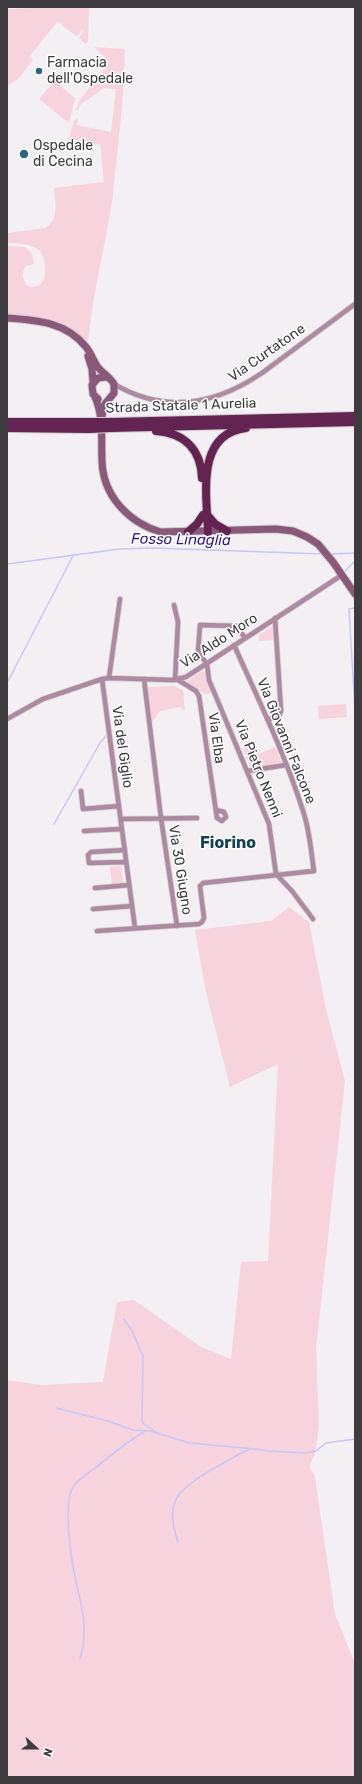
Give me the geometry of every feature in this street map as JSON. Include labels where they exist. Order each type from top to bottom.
[{"type":"highway","name":"Strada Statale 1 Aurelia","points":[[7,428],[89,426],[268,417],[355,416]]},
{"type":"highway","name":"Strada Statale 1 Aurelia","points":[[7,422],[89,426]]},
{"type":"highway","name":"Strada Statale 1 Aurelia","points":[[111,425],[149,427],[355,422]]},
{"type":"highway","points":[[188,532],[198,524],[205,515],[207,469],[209,458],[214,448],[224,437],[233,431],[243,428],[263,427],[267,423]]},
{"type":"highway","points":[[149,427],[157,431],[168,432],[181,437],[195,450],[202,471],[206,532]]},
{"type":"highway","points":[[205,515],[215,524],[227,531]]},
{"type":"main road","points":[[7,318],[45,321],[64,329],[86,346],[98,366],[114,384],[114,393],[105,404],[101,420]]},
{"type":"main road","points":[[7,323],[44,325],[58,330],[69,337],[87,356],[92,370],[92,392],[95,397],[101,420],[102,464],[104,476],[109,490],[118,504],[130,516],[150,528],[167,532],[284,529],[307,537],[322,548],[355,594]]},
{"type":"main road","points":[[93,382],[98,378],[107,377]]},
{"type":"main road","points":[[95,397],[101,400],[108,399]]},
{"type":"street","name":"Via Curtatone","points":[[114,384],[131,393],[154,400],[195,401],[225,394],[246,384],[262,373],[355,304]]},
{"type":"street","name":"Via Aldo Moro","points":[[7,719],[43,699],[102,679],[177,680],[186,677],[342,575]]},
{"type":"street","points":[[109,678],[120,599]]},
{"type":"street","points":[[174,605],[178,622],[177,680]]},
{"type":"street","points":[[267,719],[278,718],[281,711],[275,618]]},
{"type":"street","name":"Via Pietro Nenni","points":[[245,638],[237,626],[200,625],[198,652],[207,664],[210,680],[269,824],[276,874]]},
{"type":"street","name":"Via Giovanni Falcone","points":[[234,645],[286,765],[304,814],[309,836],[314,871],[276,874]]},
{"type":"street","name":"Via del Giglio","points":[[102,679],[135,928]]},
{"type":"street","name":"Via 30 Giugno","points":[[144,679],[161,818],[177,926]]},
{"type":"street","name":"Via Elba","points":[[177,680],[196,691],[199,696],[216,810]]},
{"type":"street","points":[[247,771],[286,765]]},
{"type":"street","points":[[81,790],[83,809],[119,806]]},
{"type":"street","points":[[121,818],[197,818]]},
{"type":"street","points":[[84,831],[122,829]]},
{"type":"street","points":[[125,850],[91,852],[88,855],[89,863],[126,862]]},
{"type":"street","points":[[97,931],[199,924],[204,918],[201,884],[276,874],[292,891],[313,919]]},
{"type":"street","points":[[95,888],[129,885]]},
{"type":"street","points":[[93,909],[132,906]]},
{"type":"shaded area","points":[[89,7],[88,42],[86,44],[79,38],[84,31],[83,29],[77,36],[62,26],[62,24],[57,22],[30,56],[33,59],[25,71],[19,78],[7,86],[7,9]]},
{"type":"shaded area","points":[[94,47],[125,49],[122,107],[112,203],[93,303],[88,341],[58,322],[45,318],[7,316],[7,246],[25,247],[32,254],[34,264],[26,266],[23,274],[23,279],[31,287],[35,287],[42,283],[45,274],[45,263],[40,251],[33,246],[20,243],[7,243],[7,233],[45,228],[50,224],[56,210],[54,188],[104,182],[100,144],[69,147],[68,150],[66,148],[74,121],[78,118],[77,125],[111,132],[116,89],[104,88],[80,105],[79,109],[76,111],[79,101],[109,63],[106,61],[107,59]]},
{"type":"shaded area","points":[[54,81],[75,98],[69,123],[39,99]]},
{"type":"shaded area","points":[[273,626],[274,640],[259,641],[259,635]]},
{"type":"shaded area","points":[[202,671],[205,672],[211,693],[205,694],[186,682]]},
{"type":"shaded area","points":[[173,686],[183,690],[185,711],[180,707],[160,711],[152,722],[148,687]]},
{"type":"shaded area","points":[[346,704],[347,717],[319,719],[318,706]]},
{"type":"shaded area","points":[[254,743],[259,754],[275,747],[282,763],[250,767],[243,748]]},
{"type":"shaded area","points":[[121,866],[123,883],[112,884],[110,867]]},
{"type":"shaded area","points":[[289,907],[309,922],[326,1009],[345,1081],[316,1348],[319,1427],[315,1453],[309,1466],[315,1477],[335,1614],[355,1664],[355,1777],[7,1777],[7,1380],[41,1385],[103,1382],[117,1302],[134,1300],[201,1347],[231,1359],[241,1262],[268,1261],[278,1064],[230,1087],[206,992],[195,930],[271,921]]},
{"type":"waterway","name":"Fosso Linaglia","points":[[7,564],[120,549],[153,548],[322,554]]},
{"type":"waterway","name":"Fosso Linaglia","points":[[330,554],[355,553]]},
{"type":"waterway","points":[[7,683],[74,554]]},
{"type":"waterway","points":[[345,571],[355,561]]},
{"type":"waterway","points":[[355,608],[349,609],[355,710]]},
{"type":"waterway","points":[[54,824],[100,743],[106,736]]},
{"type":"waterway","points":[[124,1319],[132,1331],[143,1356],[142,1420],[144,1424],[157,1433]]},
{"type":"waterway","points":[[56,1408],[108,1421],[133,1430],[150,1431],[190,1443],[267,1451],[305,1453],[316,1451],[326,1443],[355,1439]]},
{"type":"waterway","points":[[80,1658],[84,1640],[84,1622],[69,1535],[68,1507],[70,1496],[75,1484],[125,1444],[145,1431]]},
{"type":"waterway","points":[[178,1542],[172,1516],[176,1498],[199,1477],[250,1449]]},
{"type":"place","name":"Farmacia dell'Ospedale","points":[[39,71]]},
{"type":"place","name":"Ospedale di Cecina","points":[[24,154]]},
{"type":"district","name":"Fiorino","points":[[228,843]]}]
